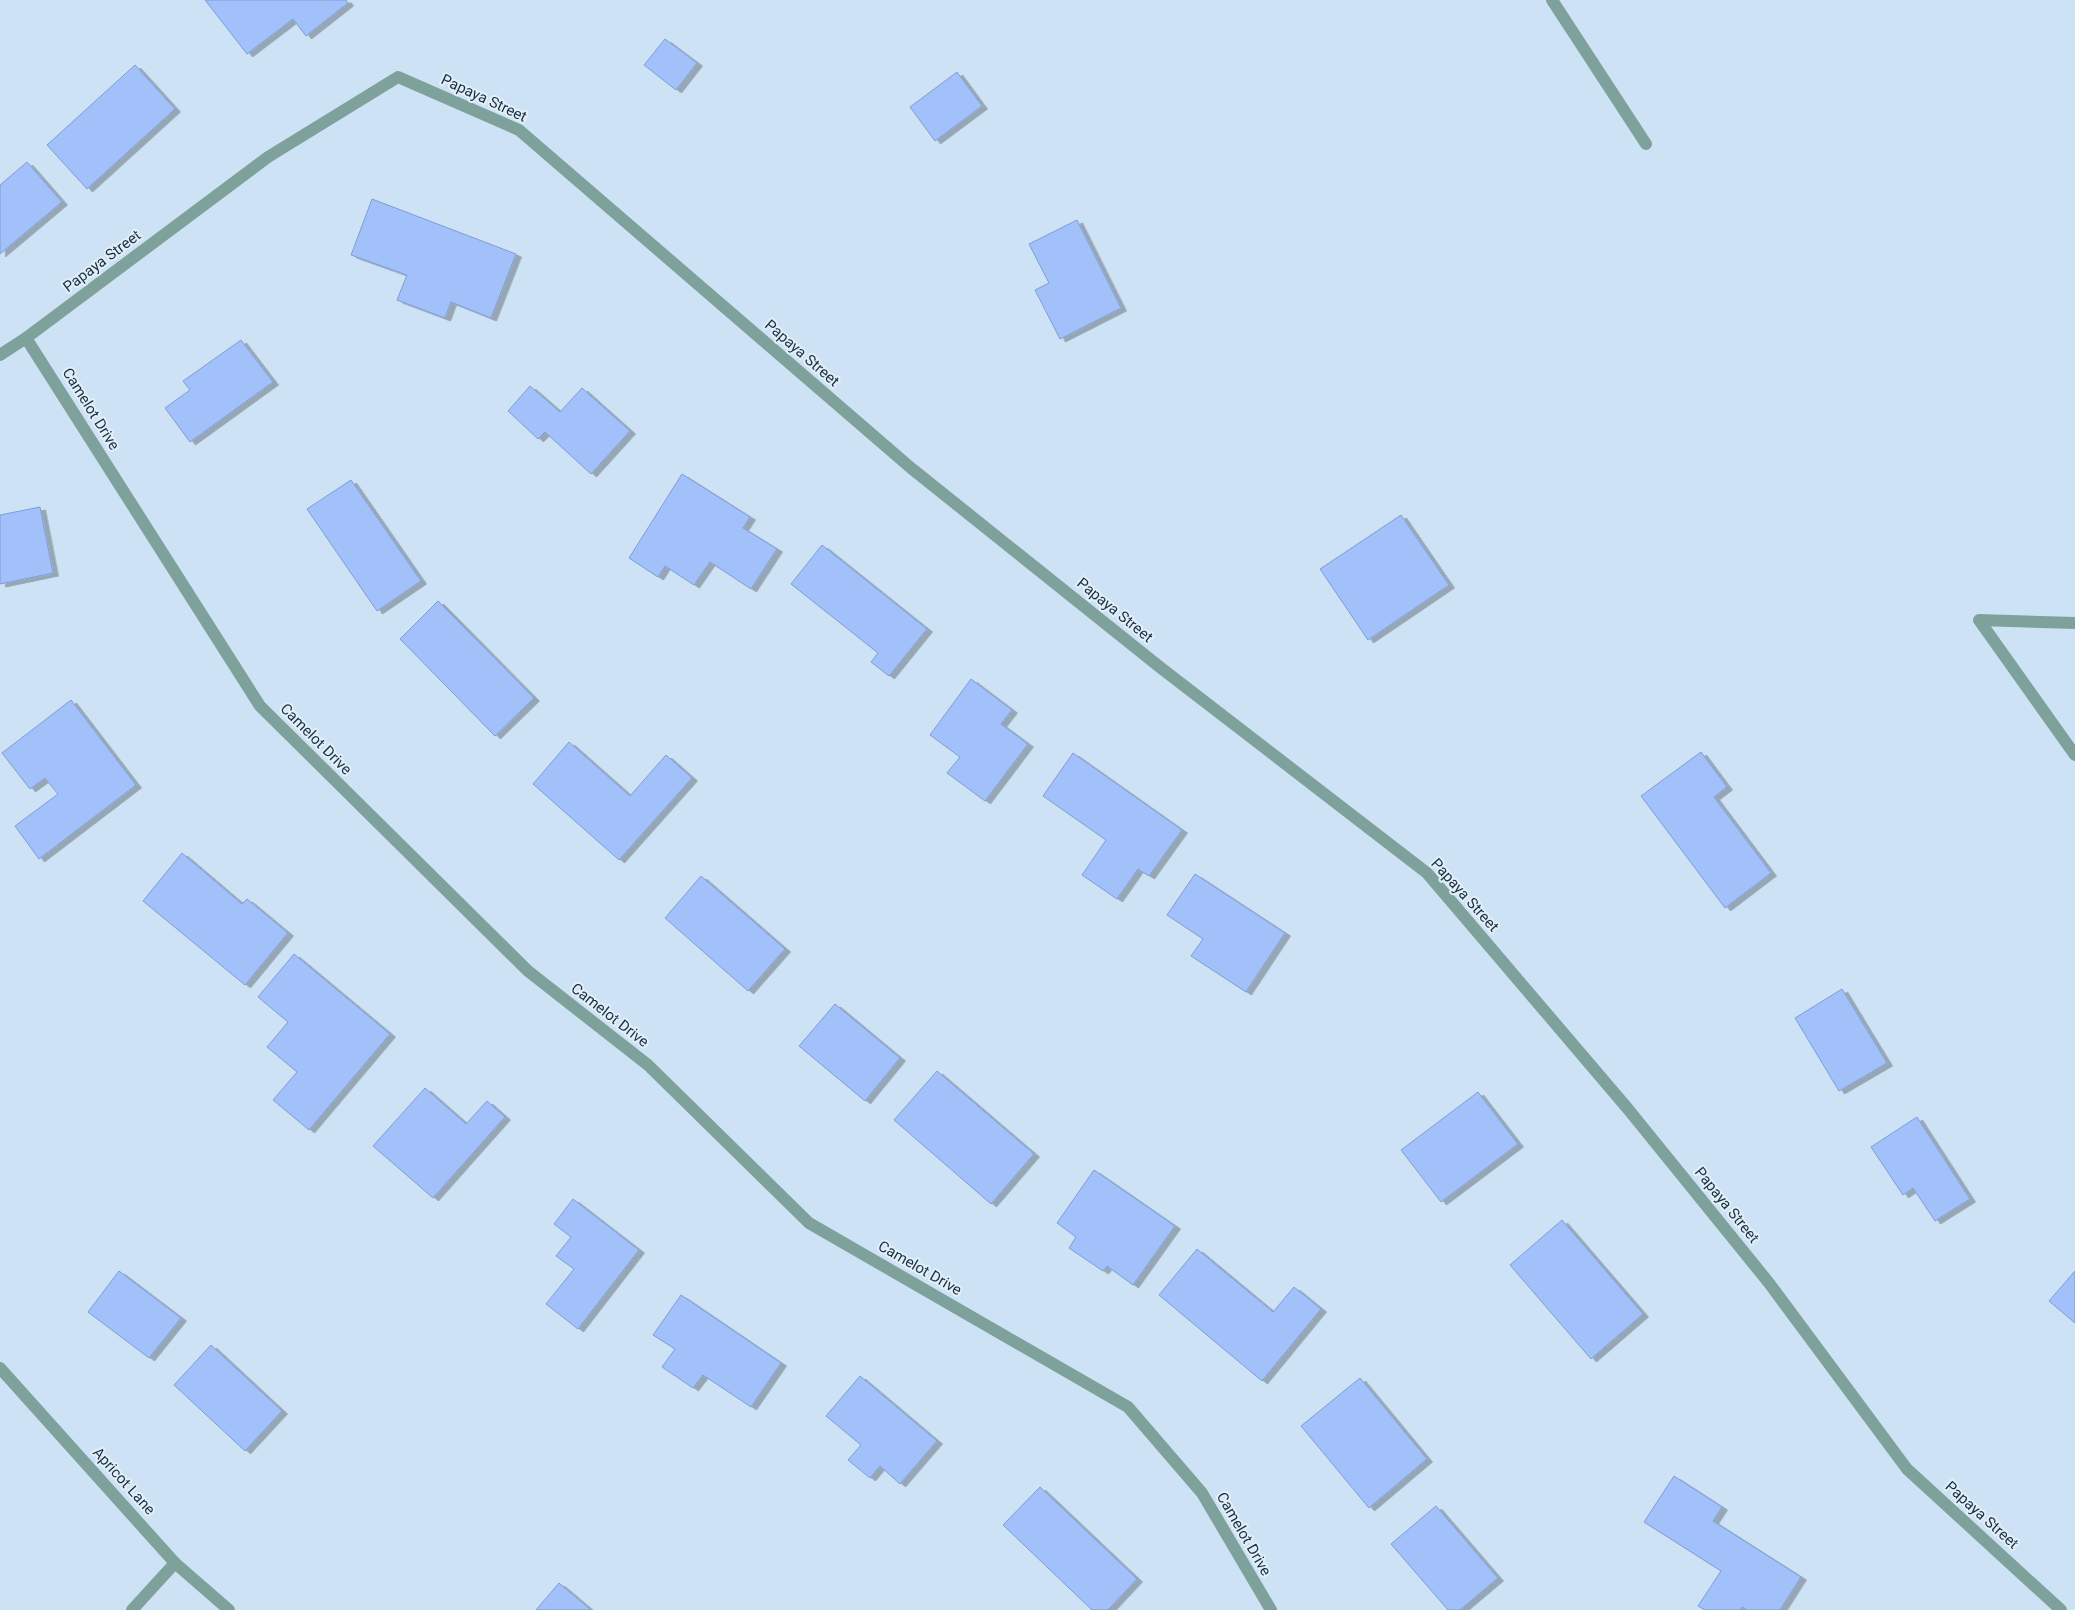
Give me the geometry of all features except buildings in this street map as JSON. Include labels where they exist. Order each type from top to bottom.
[{"type":"street","points":[[1552,0],[1646,144]]},
{"type":"street","name":"Papaya Street","points":[[0,355],[26,338],[268,157],[398,77],[519,130],[911,468],[1161,668],[1427,873],[1628,1109],[1763,1276],[1907,1469],[2061,1610]]},
{"type":"street","name":"Camelot Drive","points":[[26,338],[260,706],[528,971],[648,1065],[809,1223],[1128,1407],[1202,1493],[1269,1609]]},
{"type":"street","points":[[2075,623],[1978,620],[2075,755]]},
{"type":"street","name":"Apricot Lane","points":[[0,1368],[175,1563],[229,1610]]},
{"type":"street","points":[[132,1610],[175,1563]]}]
